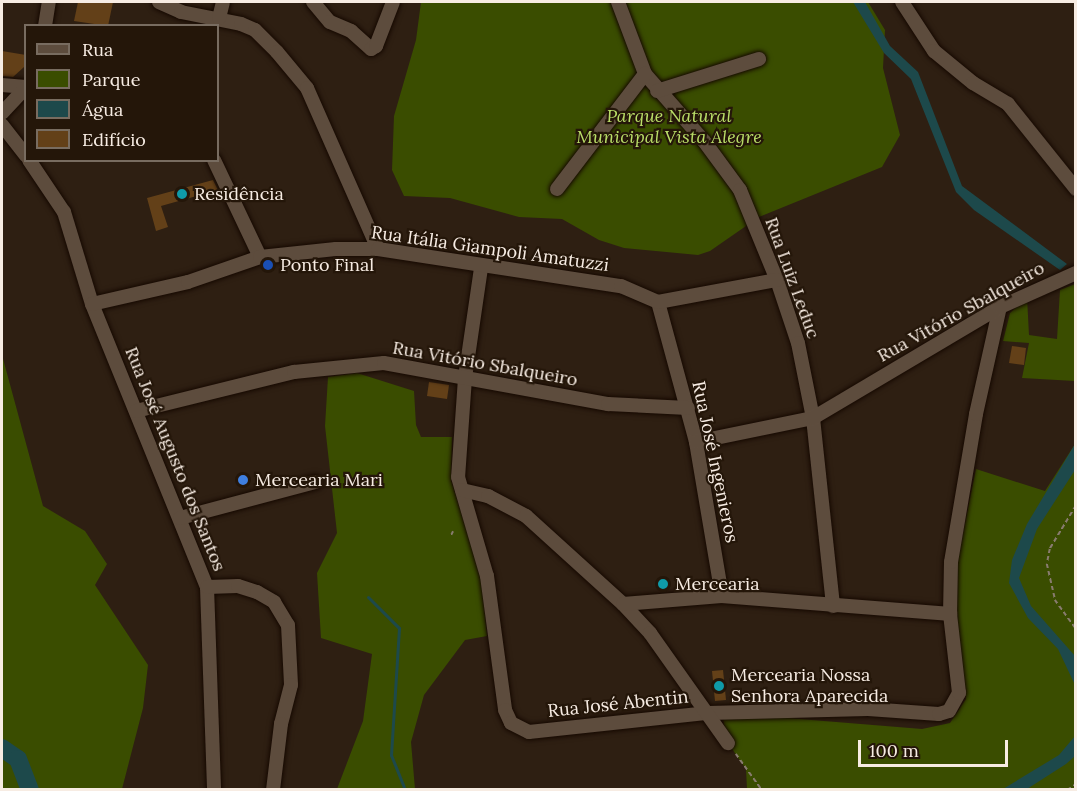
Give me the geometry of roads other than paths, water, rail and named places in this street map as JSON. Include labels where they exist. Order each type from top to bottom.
[{"type":"street","points":[[45,24],[49,2]]},
{"type":"street","points":[[159,2],[181,12],[219,18],[255,30],[307,88],[378,249]]},
{"type":"street","points":[[219,18],[223,2]]},
{"type":"street","points":[[313,2],[330,22],[351,31],[371,49],[376,46],[393,2]]},
{"type":"street","name":"Rua Luiz Leduc","points":[[618,2],[645,74],[657,91],[704,141],[740,190],[777,280],[798,343],[813,418],[833,606]]},
{"type":"street","points":[[902,2],[934,51],[973,83],[1008,104],[1076,189]]},
{"type":"street","points":[[657,91],[759,58]]},
{"type":"street","points":[[557,189],[645,74]]},
{"type":"street","points":[[2,85],[24,87]]},
{"type":"street","points":[[24,89],[2,115],[24,153]]},
{"type":"street","name":"Rua José Augusto dos Santos","points":[[30,162],[64,212],[92,304],[207,587],[214,789]]},
{"type":"street","points":[[215,162],[260,257]]},
{"type":"street","name":"Rua Itália Giampoli Amatuzzi","points":[[92,304],[188,282],[260,257],[336,249],[378,249],[481,267],[621,286],[658,302]]},
{"type":"street","points":[[481,267],[465,378],[457,464],[462,490],[488,496],[526,516],[623,604],[650,633],[728,743]]},
{"type":"street","name":"Rua Vitório Sbalqueiro","points":[[696,441],[813,418],[1000,307],[1076,273]]},
{"type":"street","points":[[658,302],[777,280]]},
{"type":"street","name":"Rua José Ingenieros","points":[[658,302],[696,441],[722,596]]},
{"type":"street","points":[[623,604],[722,596],[951,614],[951,562],[976,414],[1000,307]]},
{"type":"street","name":"Rua Vitório Sbalqueiro","points":[[136,411],[294,372],[339,365],[384,363],[608,404],[688,408]]},
{"type":"street","points":[[180,518],[315,482]]},
{"type":"street","name":"Rua José Abentin","points":[[462,490],[487,576],[505,710],[511,723],[521,730],[708,713],[868,710],[939,714],[949,711],[959,693],[951,614]]},
{"type":"street","points":[[207,587],[238,586],[257,592],[274,602],[288,626],[291,685],[280,724],[273,789]]},
{"type":"water","points":[[853,2],[865,2],[890,46],[918,72],[962,186],[1067,264],[1060,270],[974,210],[956,192],[911,79],[884,53]]},
{"type":"water","points":[[1075,444],[1075,470],[1037,529],[1019,578],[1031,606],[1075,656],[1075,685],[1058,649],[1028,618],[1009,583],[1012,560],[1027,524]]},
{"type":"water","points":[[1075,736],[1075,756],[1066,764],[1027,789],[1003,789],[1059,755]]},
{"type":"waterway","points":[[368,597],[399,628],[391,755],[405,790]]},
{"type":"waterway","points":[[2,748],[18,759],[30,790]]},
{"type":"place","name":"Residência","points":[[182,194]]},
{"type":"place","name":"Ponto Final","points":[[268,265]]},
{"type":"place","name":"Mercearia Mari","points":[[243,480]]},
{"type":"place","name":"Mercearia","points":[[663,584]]},
{"type":"place","name":"Mercearia Nossa Senhora Aparecida","points":[[719,686]]},
{"type":"park label","name":"Parque Natural Municipal Vista Alegre","points":[[669,127]]}]
